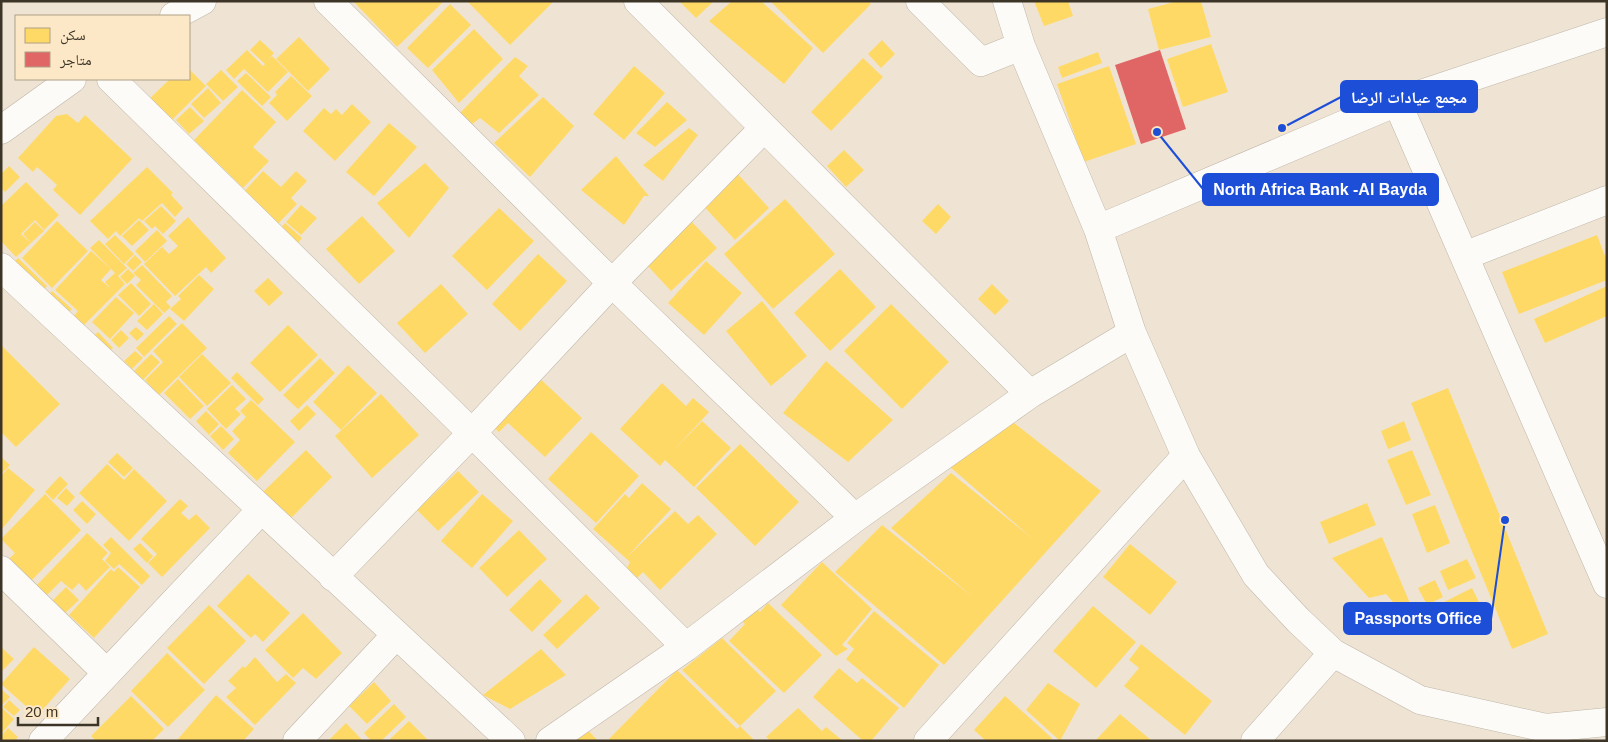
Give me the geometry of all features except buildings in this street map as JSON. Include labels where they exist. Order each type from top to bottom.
[{"type":"street","points":[[176,15],[202,1]]},
{"type":"street","points":[[328,1],[612,283],[855,518]]},
{"type":"street","points":[[638,1],[1030,394]]},
{"type":"street","points":[[920,1],[982,62],[1021,46]]},
{"type":"street","points":[[1006,1],[1021,46],[1098,229],[1132,333],[1186,456],[1256,575],[1298,620],[1333,653],[1420,700],[1546,728],[1607,722]]},
{"type":"street","points":[[1098,229],[1397,102],[1607,32]]},
{"type":"street","points":[[1,130],[71,80]]},
{"type":"street","points":[[112,80],[472,433],[686,647]]},
{"type":"street","points":[[1397,102],[1607,584]]},
{"type":"street","points":[[333,577],[472,433],[612,283],[764,128]]},
{"type":"street","points":[[1464,256],[1607,200]]},
{"type":"street","points":[[1,267],[510,741]]},
{"type":"street","points":[[550,741],[686,647],[855,518],[1030,394],[1132,333]]},
{"type":"street","points":[[928,741],[1186,456]]},
{"type":"street","points":[[43,741],[261,510]]},
{"type":"street","points":[[1,570],[107,673]]},
{"type":"street","points":[[297,741],[396,635]]},
{"type":"street","points":[[1257,740],[1333,653]]},
{"type":"place","name":"مجمع عيادات الرضا","points":[[1282,128]]},
{"type":"place","name":"North Africa Bank -Al Bayda","points":[[1157,132]]},
{"type":"place","name":"Passports Office","points":[[1505,520]]}]
